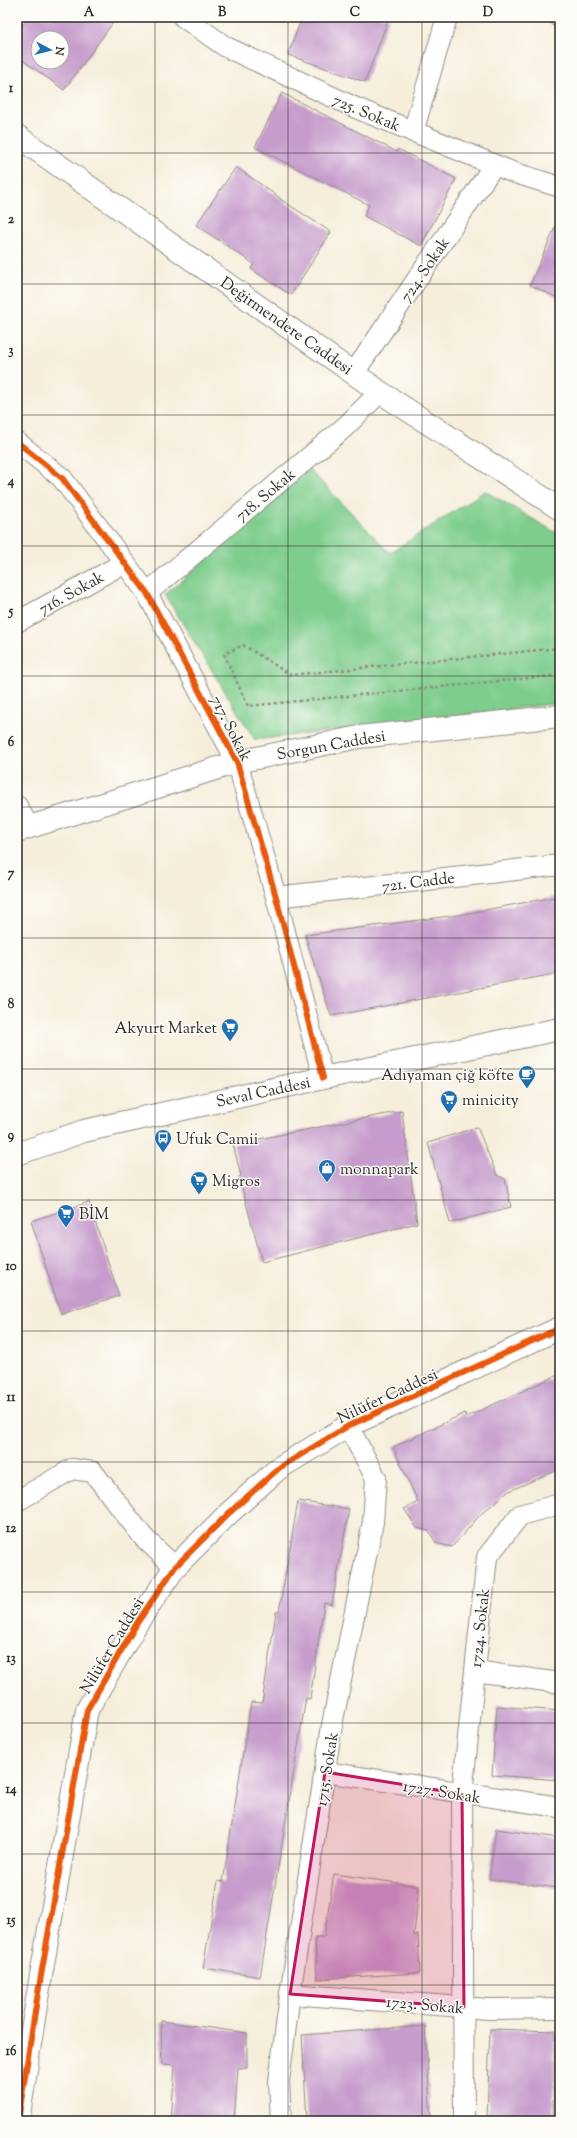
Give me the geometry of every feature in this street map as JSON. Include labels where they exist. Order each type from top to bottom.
[{"type":"street","name":"725. Sokak","points":[[183,17],[226,47],[356,108],[494,165],[560,187]]},
{"type":"street","points":[[413,132],[447,17]]},
{"type":"street","name":"Değirmendere Caddesi","points":[[17,136],[354,372],[380,392],[560,509]]},
{"type":"street","name":"724. Sokak","points":[[354,372],[494,165]]},
{"type":"street","name":"718. Sokak","points":[[147,593],[345,427],[380,392]]},
{"type":"street","name":"717. Sokak","points":[[17,442],[62,478],[147,593],[237,762],[276,897],[323,1078]]},
{"type":"street","name":"716. Sokak","points":[[17,622],[124,563]]},
{"type":"street","name":"Sorgun Caddesi","points":[[23,829],[237,762],[359,737],[560,716]]},
{"type":"street","points":[[17,806],[23,829]]},
{"type":"street","name":"721. Cadde","points":[[276,897],[560,865]]},
{"type":"street","name":"Seval Caddesi","points":[[17,1154],[84,1131],[323,1078],[560,1030]]},
{"type":"street","name":"Nilüfer Caddesi","points":[[18,2121],[37,1999],[87,1710],[137,1623],[175,1567],[228,1514],[279,1468],[348,1426],[560,1328]]},
{"type":"street","name":"1715. Sokak","points":[[281,2121],[279,2081],[290,1994],[332,1725],[373,1522],[376,1478],[348,1426]]},
{"type":"street","points":[[17,1501],[72,1470],[93,1472],[144,1538],[175,1567]]},
{"type":"street","name":"1724. Sokak","points":[[464,2121],[462,1794],[487,1557],[520,1515],[560,1504]]},
{"type":"street","points":[[475,1671],[560,1683]]},
{"type":"street","name":"1727. Sokak","points":[[325,1772],[560,1808]]},
{"type":"street","name":"1723. Sokak","points":[[290,1994],[489,2009],[560,2008]]},
{"type":"path","points":[[560,648],[291,675],[243,645],[224,654],[248,706],[560,675]]},
{"type":"highlighted area","points":[[325,1772],[462,1794],[464,2007],[290,1994]]},
{"type":"green space","points":[[309,469],[390,553],[485,491],[560,535],[560,703],[255,740],[165,595]]},
{"type":"building","points":[[29,17],[117,17],[64,90],[36,70],[70,70],[70,30],[30,30],[30,65],[17,56],[17,33]]},
{"type":"building","points":[[302,17],[389,17],[365,82],[288,55]]},
{"type":"building","points":[[282,93],[397,152],[398,149],[456,179],[421,246],[364,216],[369,205],[255,147]]},
{"type":"building","points":[[236,167],[280,199],[331,232],[291,295],[251,269],[254,264],[196,225]]},
{"type":"building","points":[[560,216],[560,299],[530,285]]},
{"type":"building","points":[[560,896],[560,973],[331,1016],[305,935],[458,915]]},
{"type":"building","name":"monnapark","points":[[402,1111],[417,1223],[262,1262],[239,1177],[241,1176],[233,1144]]},
{"type":"building","points":[[477,1127],[497,1175],[505,1179],[511,1207],[450,1223],[428,1143]]},
{"type":"building","points":[[89,1202],[119,1296],[61,1314],[31,1221]]},
{"type":"building","points":[[560,1374],[560,1469],[509,1491],[481,1514],[452,1547],[436,1543],[429,1531],[417,1528],[404,1509],[418,1502],[393,1447],[465,1413],[466,1417]]},
{"type":"building","points":[[298,1501],[349,1509],[332,1605],[324,1603],[310,1699],[306,1698],[260,1977],[203,1968],[218,1881],[223,1882],[251,1702],[262,1703],[276,1612],[279,1612]]},
{"type":"building","points":[[497,1706],[560,1711],[560,1780],[492,1775]]},
{"type":"building","points":[[496,1829],[560,1838],[558,1888],[489,1879]]},
{"type":"building","points":[[334,1874],[419,1886],[414,1935],[418,1935],[420,1973],[317,1979],[315,1937],[324,1937]]},
{"type":"building","points":[[161,2021],[247,2033],[247,2068],[238,2068],[234,2121],[171,2121],[175,2065],[162,2064]]},
{"type":"building","points":[[425,2026],[431,2121],[307,2121],[302,2035]]},
{"type":"building","points":[[490,2029],[555,2031],[553,2121],[487,2120]]},
{"type":"cycle path","points":[[17,442],[62,478],[147,593],[237,762],[276,897],[323,1078]]},
{"type":"cycle path","points":[[18,2121],[37,1999],[87,1710],[137,1623],[175,1567],[228,1514],[279,1468],[348,1426],[560,1328]]},
{"type":"place","name":"Akyurt Market","points":[[230,1042]]},
{"type":"place","name":"Adıyaman çiğ köfte","points":[[527,1089]]},
{"type":"place","name":"minicity","points":[[449,1114]]},
{"type":"place","name":"Ufuk Camii","points":[[163,1153]]},
{"type":"place","name":"monnapark","points":[[327,1183]]},
{"type":"place","name":"Migros","points":[[199,1195]]},
{"type":"place","name":"BİM","points":[[66,1228]]}]
